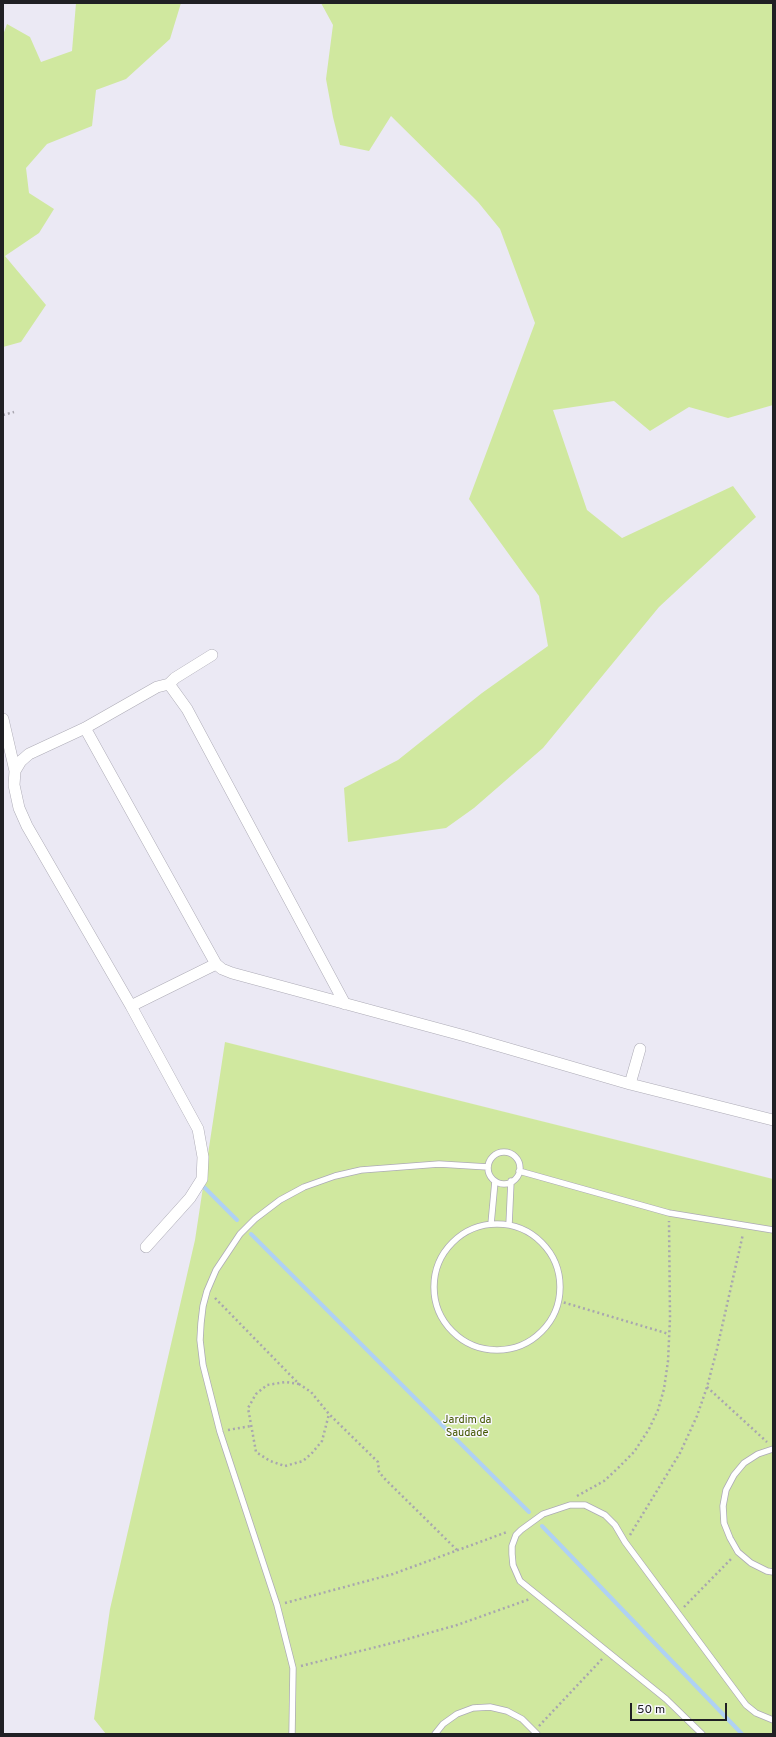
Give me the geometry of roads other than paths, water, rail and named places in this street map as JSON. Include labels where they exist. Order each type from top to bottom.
[{"type":"street","points":[[15,771],[21,761],[29,754],[85,728],[158,687],[169,684],[175,678],[212,655]]},
{"type":"street","points":[[169,684],[184,704],[346,1004]]},
{"type":"street","points":[[3,719],[15,771],[14,785],[19,808],[27,826],[131,1006],[198,1129],[203,1157],[202,1179],[190,1198],[146,1247]]},
{"type":"street","points":[[85,728],[216,964],[232,973],[465,1036],[630,1084],[773,1120]]},
{"type":"street","points":[[131,1006],[216,964]]},
{"type":"street","points":[[630,1084],[640,1049]]},
{"type":"lane","points":[[506,1152],[516,1159],[519,1171],[515,1179],[503,1184],[495,1181],[490,1175],[488,1167],[489,1162],[497,1153],[506,1152]]},
{"type":"lane","points":[[292,1734],[293,1668],[278,1605],[220,1432],[203,1365],[200,1340],[203,1306],[207,1291],[216,1270],[240,1234],[255,1219],[280,1200],[304,1187],[334,1176],[361,1170],[439,1164],[488,1167]]},
{"type":"lane","points":[[519,1171],[669,1213],[773,1230]]},
{"type":"lane","points":[[491,1224],[495,1181]]},
{"type":"lane","points":[[509,1225],[511,1181]]},
{"type":"lane","points":[[491,1224],[509,1225],[525,1230],[539,1239],[550,1252],[557,1267],[560,1284],[559,1301],[553,1317],[542,1331],[529,1342],[513,1349],[496,1351],[479,1348],[463,1341],[450,1329],[440,1315],[435,1298],[434,1281],[438,1264],[447,1249],[459,1236],[474,1228],[491,1224]]},
{"type":"lane","points":[[773,1449],[758,1454],[744,1463],[734,1475],[726,1490],[723,1506],[724,1523],[738,1552],[751,1564],[773,1572]]},
{"type":"lane","points":[[702,1734],[666,1699],[520,1581],[513,1565],[512,1546],[516,1535],[521,1530],[543,1514],[570,1505],[585,1505],[605,1515],[616,1526],[625,1542],[746,1706],[756,1713],[773,1720]]},
{"type":"lane","points":[[435,1734],[443,1724],[457,1714],[473,1708],[490,1707],[507,1711],[522,1719],[536,1732]]},
{"type":"waterway","points":[[203,1186],[237,1220]]},
{"type":"waterway","points":[[251,1234],[529,1512]]},
{"type":"waterway","points":[[542,1526],[742,1734]]},
{"type":"park label","name":"Jardim da Saudade","points":[[467,1427]]}]
